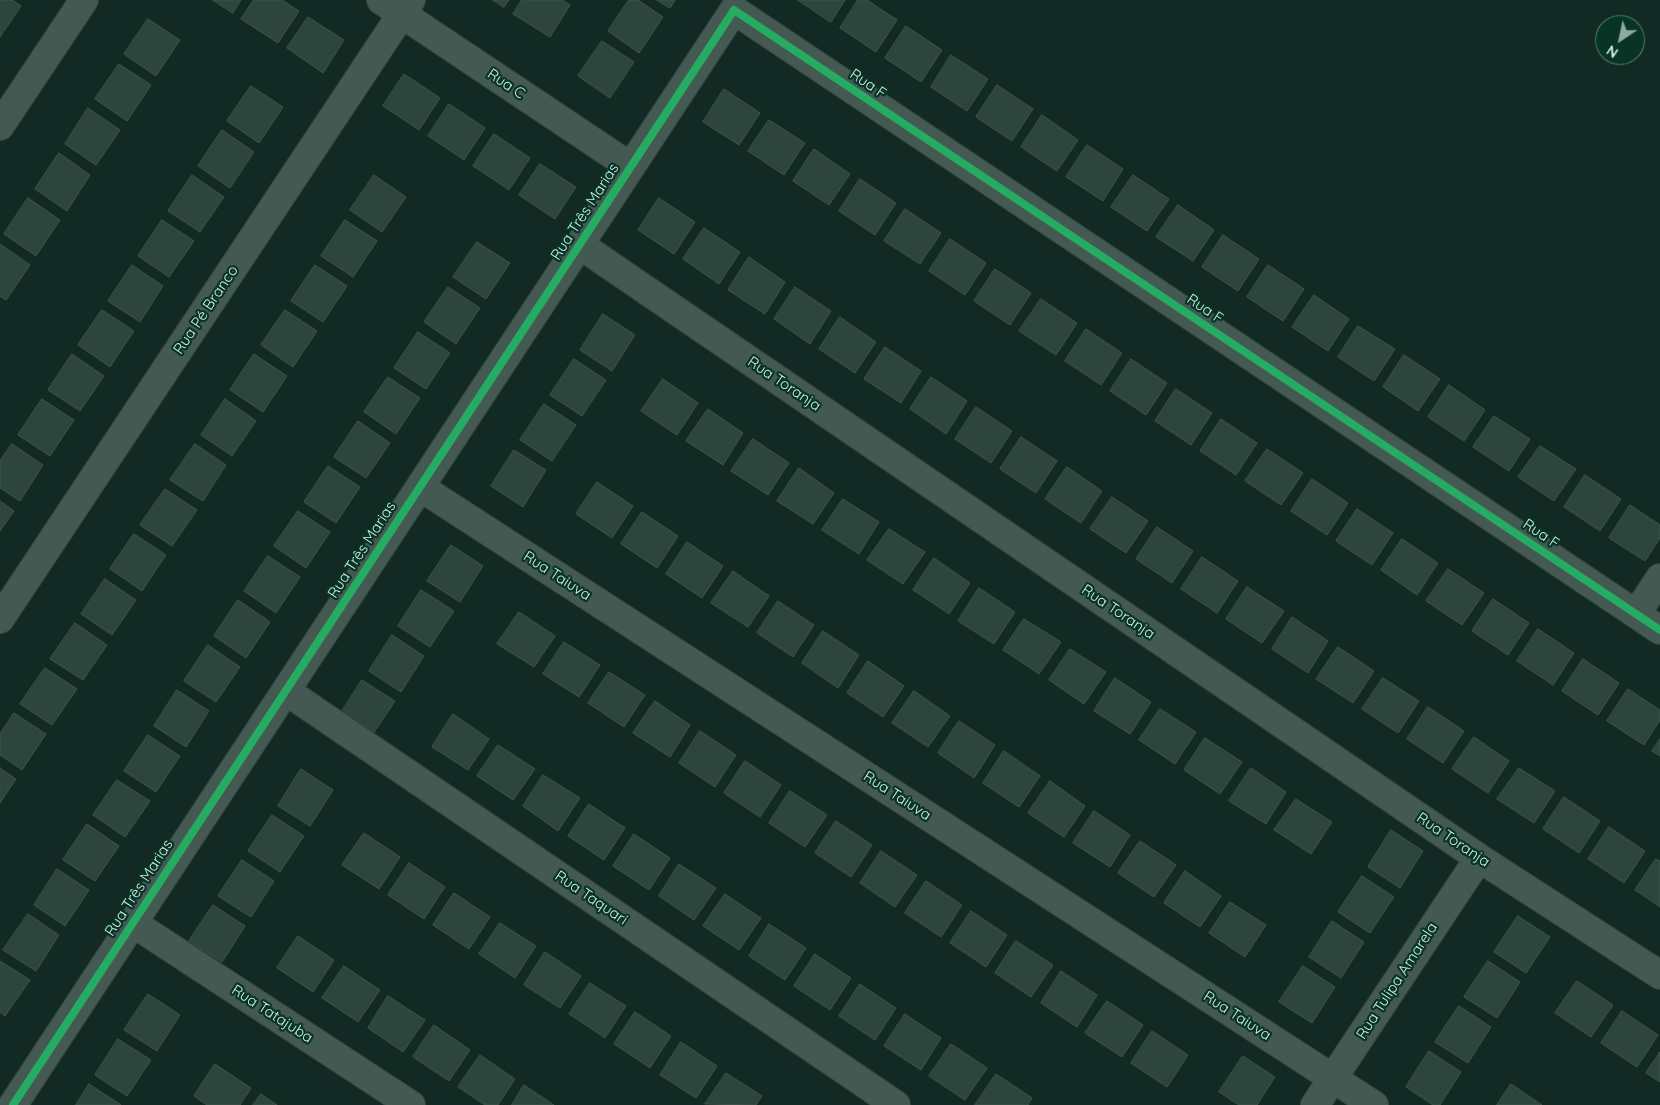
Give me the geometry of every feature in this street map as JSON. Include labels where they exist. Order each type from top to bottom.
[{"type":"street","points":[[0,126],[84,0]]},
{"type":"street","name":"Rua C","points":[[398,5],[631,167]]},
{"type":"street","name":"Rua Pé Branco","points":[[0,619],[398,5]]},
{"type":"street","name":"Rua Três Marias","points":[[13,1105],[734,10]]},
{"type":"street","name":"Rua F","points":[[734,10],[1660,630]]},
{"type":"street","name":"Rua Toranja","points":[[580,245],[1479,858],[1660,975]]},
{"type":"street","name":"Rua Taiuva","points":[[420,487],[1374,1105]]},
{"type":"street","points":[[1636,614],[1660,578]]},
{"type":"street","name":"Rua Taquari","points":[[286,691],[896,1105]]},
{"type":"street","name":"Rua Tulipa Amarela","points":[[1316,1105],[1479,858]]},
{"type":"street","name":"Rua Tatajuba","points":[[133,923],[411,1105]]},
{"type":"building","points":[[0,0],[12,0],[21,6],[0,37]]},
{"type":"building","points":[[213,0],[241,0],[233,13]]},
{"type":"building","points":[[254,0],[282,0],[299,11],[278,43],[241,19]]},
{"type":"building","points":[[493,0],[509,0],[504,7]]},
{"type":"building","points":[[522,0],[562,0],[570,5],[550,37],[513,14]]},
{"type":"building","points":[[629,0],[638,0],[663,17],[639,53],[608,31]]},
{"type":"building","points":[[657,0],[675,0],[670,8]]},
{"type":"building","points":[[798,0],[845,0],[831,22]]},
{"type":"building","points":[[858,0],[867,0],[897,20],[876,52],[840,28]]},
{"type":"building","points":[[308,17],[344,40],[323,73],[287,48]]},
{"type":"building","points":[[148,19],[180,40],[156,76],[124,54]]},
{"type":"building","points":[[906,26],[942,50],[921,82],[885,58]]},
{"type":"building","points":[[602,41],[634,62],[610,98],[578,76]]},
{"type":"building","points":[[951,55],[988,79],[967,111],[931,87]]},
{"type":"building","points":[[119,64],[151,85],[127,121],[95,99]]},
{"type":"building","points":[[404,74],[440,98],[419,130],[383,106]]},
{"type":"building","points":[[997,85],[1033,109],[1012,141],[976,117]]},
{"type":"building","points":[[251,86],[283,107],[259,143],[227,121]]},
{"type":"building","points":[[724,89],[760,113],[739,145],[703,122]]},
{"type":"building","points":[[449,104],[485,128],[464,160],[428,136]]},
{"type":"building","points":[[88,108],[120,130],[96,165],[65,144]]},
{"type":"building","points":[[1042,115],[1078,140],[1057,171],[1021,147]]},
{"type":"building","points":[[769,120],[805,143],[784,175],[748,151]]},
{"type":"building","points":[[222,130],[254,152],[230,188],[198,166]]},
{"type":"building","points":[[494,134],[530,158],[509,190],[473,166]]},
{"type":"building","points":[[1087,145],[1123,169],[1103,201],[1066,177]]},
{"type":"building","points":[[814,149],[850,174],[829,205],[793,181]]},
{"type":"building","points":[[59,153],[90,175],[67,211],[35,189]]},
{"type":"building","points":[[540,164],[576,187],[555,219],[519,195]]},
{"type":"building","points":[[192,175],[224,197],[200,232],[168,211]]},
{"type":"building","points":[[374,175],[406,197],[382,232],[350,210]]},
{"type":"building","points":[[1133,175],[1169,199],[1147,231],[1111,207]]},
{"type":"building","points":[[860,179],[896,203],[875,235],[839,211]]},
{"type":"building","points":[[28,198],[60,220],[36,256],[4,234]]},
{"type":"building","points":[[659,198],[695,222],[674,254],[638,230]]},
{"type":"building","points":[[1178,205],[1214,230],[1193,261],[1156,237]]},
{"type":"building","points":[[905,209],[941,233],[920,264],[884,241]]},
{"type":"building","points":[[162,220],[194,241],[169,277],[138,256]]},
{"type":"building","points":[[345,220],[377,241],[353,277],[321,256]]},
{"type":"building","points":[[704,228],[740,252],[719,284],[683,259]]},
{"type":"building","points":[[1223,235],[1259,259],[1238,291],[1202,267]]},
{"type":"building","points":[[950,239],[986,263],[965,295],[929,271]]},
{"type":"building","points":[[477,242],[510,263],[486,299],[453,277]]},
{"type":"building","points":[[0,244],[30,265],[6,300],[0,296]]},
{"type":"building","points":[[749,257],[785,282],[765,314],[728,290]]},
{"type":"building","points":[[132,265],[163,286],[140,322],[108,301]]},
{"type":"building","points":[[315,265],[347,286],[323,322],[291,301]]},
{"type":"building","points":[[1268,265],[1304,289],[1283,321],[1247,297]]},
{"type":"building","points":[[995,269],[1031,293],[1010,325],[974,301]]},
{"type":"building","points":[[448,287],[480,308],[456,344],[424,322]]},
{"type":"building","points":[[795,287],[831,311],[810,344],[774,319]]},
{"type":"building","points":[[1314,295],[1349,319],[1328,351],[1292,327]]},
{"type":"building","points":[[1041,299],[1077,323],[1056,355],[1019,331]]},
{"type":"building","points":[[102,310],[134,331],[110,367],[78,345]]},
{"type":"building","points":[[285,310],[317,331],[293,367],[261,345]]},
{"type":"building","points":[[603,314],[635,335],[612,371],[580,350]]},
{"type":"building","points":[[840,317],[876,342],[855,373],[819,349]]},
{"type":"building","points":[[1358,326],[1395,349],[1374,381],[1338,357]]},
{"type":"building","points":[[1086,329],[1122,353],[1101,385],[1065,361]]},
{"type":"building","points":[[418,332],[450,353],[426,389],[394,368]]},
{"type":"building","points":[[885,347],[921,371],[901,403],[864,379]]},
{"type":"building","points":[[72,354],[104,376],[80,411],[48,390]]},
{"type":"building","points":[[254,354],[287,376],[263,412],[230,390]]},
{"type":"building","points":[[1404,355],[1440,379],[1418,411],[1383,387]]},
{"type":"building","points":[[574,359],[606,380],[582,416],[550,395]]},
{"type":"building","points":[[1131,359],[1167,383],[1146,415],[1110,391]]},
{"type":"building","points":[[388,377],[420,398],[396,434],[364,412]]},
{"type":"building","points":[[931,377],[967,401],[946,434],[910,409]]},
{"type":"building","points":[[663,379],[698,403],[677,435],[641,411]]},
{"type":"building","points":[[1449,385],[1485,410],[1464,441],[1428,417]]},
{"type":"building","points":[[1176,389],[1212,413],[1191,445],[1155,421]]},
{"type":"building","points":[[42,399],[74,420],[50,456],[18,435]]},
{"type":"building","points":[[225,399],[256,421],[232,456],[201,435]]},
{"type":"building","points":[[544,404],[576,425],[552,461],[520,440]]},
{"type":"building","points":[[976,407],[1012,431],[991,463],[955,439]]},
{"type":"building","points":[[708,409],[743,433],[723,465],[686,441]]},
{"type":"building","points":[[1494,416],[1530,439],[1509,471],[1473,447]]},
{"type":"building","points":[[1221,419],[1257,443],[1236,475],[1200,451]]},
{"type":"building","points":[[358,421],[390,443],[366,478],[334,457]]},
{"type":"building","points":[[1021,437],[1057,461],[1036,493],[1000,469]]},
{"type":"building","points":[[753,439],[789,463],[768,495],[731,471]]},
{"type":"building","points":[[12,444],[43,465],[20,501],[0,488],[0,461]]},
{"type":"building","points":[[195,444],[226,465],[203,501],[170,480]]},
{"type":"building","points":[[1540,446],[1576,469],[1554,501],[1518,477]]},
{"type":"building","points":[[1267,449],[1303,473],[1281,505],[1245,481]]},
{"type":"building","points":[[514,450],[546,470],[523,507],[491,486]]},
{"type":"building","points":[[328,466],[360,487],[336,523],[304,502]]},
{"type":"building","points":[[1067,467],[1102,491],[1081,523],[1045,499]]},
{"type":"building","points":[[799,468],[834,493],[813,524],[777,501]]},
{"type":"building","points":[[1585,475],[1621,499],[1600,531],[1564,507]]},
{"type":"building","points":[[1312,479],[1348,503],[1327,535],[1291,511]]},
{"type":"building","points":[[597,482],[633,506],[612,538],[576,514]]},
{"type":"building","points":[[165,489],[197,510],[172,546],[140,525]]},
{"type":"building","points":[[1112,497],[1148,521],[1126,553],[1090,529]]},
{"type":"building","points":[[843,499],[879,522],[859,554],[822,530]]},
{"type":"building","points":[[0,501],[14,511],[0,531]]},
{"type":"building","points":[[1630,505],[1660,525],[1660,538],[1645,561],[1609,538]]},
{"type":"building","points":[[1357,509],[1393,533],[1372,565],[1336,541]]},
{"type":"building","points":[[298,511],[330,532],[306,568],[274,546]]},
{"type":"building","points":[[642,512],[678,536],[657,568],[621,544]]},
{"type":"building","points":[[1157,527],[1193,551],[1172,583],[1136,559]]},
{"type":"building","points":[[889,529],[925,552],[903,584],[867,560]]},
{"type":"building","points":[[134,534],[166,555],[142,591],[110,569]]},
{"type":"building","points":[[1402,539],[1438,563],[1417,595],[1381,570]]},
{"type":"building","points":[[687,542],[723,566],[702,598],[666,574]]},
{"type":"building","points":[[451,545],[483,566],[460,602],[427,581]]},
{"type":"building","points":[[268,556],[300,577],[276,613],[244,591]]},
{"type":"building","points":[[1202,557],[1238,581],[1217,613],[1181,589]]},
{"type":"building","points":[[934,558],[970,583],[949,614],[913,590]]},
{"type":"building","points":[[1448,569],[1484,593],[1462,625],[1426,601]]},
{"type":"building","points":[[733,571],[769,596],[748,627],[711,603]]},
{"type":"building","points":[[105,579],[136,600],[112,635],[81,614]]},
{"type":"building","points":[[1247,587],[1284,611],[1262,643],[1226,619]]},
{"type":"building","points":[[979,588],[1015,612],[994,644],[958,621]]},
{"type":"building","points":[[421,590],[454,611],[430,647],[398,626]]},
{"type":"building","points":[[1493,599],[1529,623],[1508,655],[1472,631]]},
{"type":"building","points":[[238,600],[270,622],[246,658],[214,636]]},
{"type":"building","points":[[778,601],[814,625],[793,657],[757,633]]},
{"type":"building","points":[[519,612],[555,636],[534,667],[497,644]]},
{"type":"building","points":[[1292,617],[1328,641],[1308,673],[1272,649]]},
{"type":"building","points":[[1024,619],[1061,642],[1039,674],[1003,650]]},
{"type":"building","points":[[75,623],[107,645],[83,680],[50,659]]},
{"type":"building","points":[[1538,629],[1574,653],[1553,685],[1517,661]]},
{"type":"building","points":[[823,631],[859,655],[838,688],[802,663]]},
{"type":"building","points":[[392,635],[424,656],[401,692],[369,671]]},
{"type":"building","points":[[564,642],[600,665],[579,697],[543,674]]},
{"type":"building","points":[[208,645],[240,667],[216,702],[184,681]]},
{"type":"building","points":[[1338,647],[1374,671],[1353,703],[1316,679]]},
{"type":"building","points":[[1070,649],[1106,672],[1084,704],[1049,680]]},
{"type":"building","points":[[1583,659],[1619,683],[1598,715],[1562,691]]},
{"type":"building","points":[[868,661],[904,686],[883,717],[847,693]]},
{"type":"building","points":[[45,668],[77,689],[52,725],[20,704]]},
{"type":"building","points":[[609,672],[645,695],[624,727],[588,703]]},
{"type":"building","points":[[1115,678],[1151,702],[1130,734],[1094,711]]},
{"type":"building","points":[[1383,678],[1419,701],[1398,733],[1362,709]]},
{"type":"building","points":[[362,680],[395,701],[371,737],[339,716]]},
{"type":"building","points":[[1628,689],[1660,710],[1660,720],[1644,745],[1607,721]]},
{"type":"building","points":[[177,690],[209,711],[186,747],[154,726]]},
{"type":"building","points":[[914,691],[950,716],[928,747],[892,723]]},
{"type":"building","points":[[655,701],[690,725],[670,757],[633,733]]},
{"type":"building","points":[[1428,707],[1464,731],[1443,763],[1407,739]]},
{"type":"building","points":[[1160,709],[1196,732],[1175,764],[1139,740]]},
{"type":"building","points":[[14,713],[46,734],[22,770],[0,755],[0,734]]},
{"type":"building","points":[[453,714],[489,739],[468,770],[432,747]]},
{"type":"building","points":[[959,721],[995,745],[974,778],[938,753]]},
{"type":"building","points":[[700,731],[736,755],[715,787],[679,763]]},
{"type":"building","points":[[148,735],[180,756],[156,792],[124,771]]},
{"type":"building","points":[[1474,737],[1509,761],[1488,793],[1452,769]]},
{"type":"building","points":[[1205,738],[1242,762],[1220,794],[1184,770]]},
{"type":"building","points":[[1660,739],[1660,756],[1652,751]]},
{"type":"building","points":[[498,745],[535,769],[513,800],[477,776]]},
{"type":"building","points":[[1004,751],[1040,776],[1019,807],[983,783]]},
{"type":"building","points":[[745,761],[781,785],[760,817],[724,793]]},
{"type":"building","points":[[0,768],[16,779],[0,803]]},
{"type":"building","points":[[1251,768],[1286,792],[1266,824],[1229,801]]},
{"type":"building","points":[[1519,768],[1555,791],[1534,823],[1497,799]]},
{"type":"building","points":[[301,769],[333,790],[310,826],[278,806]]},
{"type":"building","points":[[543,775],[580,798],[558,831],[523,806]]},
{"type":"building","points":[[117,780],[150,801],[125,837],[93,815]]},
{"type":"building","points":[[1050,781],[1085,806],[1064,837],[1028,813]]},
{"type":"building","points":[[790,791],[827,815],[805,847],[769,823]]},
{"type":"building","points":[[1564,797],[1600,821],[1579,853],[1543,829]]},
{"type":"building","points":[[1296,799],[1332,822],[1311,854],[1274,830]]},
{"type":"building","points":[[589,804],[625,828],[604,860],[568,836]]},
{"type":"building","points":[[1094,811],[1130,835],[1110,867],[1073,843]]},
{"type":"building","points":[[272,815],[304,836],[280,872],[248,851]]},
{"type":"building","points":[[836,821],[872,845],[851,877],[815,853]]},
{"type":"building","points":[[87,824],[119,846],[95,881],[63,860]]},
{"type":"building","points":[[1609,827],[1645,851],[1624,883],[1588,859]]},
{"type":"building","points":[[1391,830],[1423,851],[1400,888],[1368,867]]},
{"type":"building","points":[[364,833],[400,857],[379,889],[342,865]]},
{"type":"building","points":[[634,834],[670,858],[649,890],[613,866]]},
{"type":"building","points":[[1140,841],[1176,865],[1154,897],[1118,873]]},
{"type":"building","points":[[881,851],[917,875],[895,907],[860,883]]},
{"type":"building","points":[[1656,859],[1660,861],[1660,907],[1635,890]]},
{"type":"building","points":[[242,860],[274,881],[251,917],[218,896]]},
{"type":"building","points":[[409,863],[445,887],[424,919],[388,895]]},
{"type":"building","points":[[679,864],[716,888],[694,920],[659,896]]},
{"type":"building","points":[[57,869],[89,890],[65,926],[34,905]]},
{"type":"building","points":[[1185,871],[1221,896],[1200,927],[1164,903]]},
{"type":"building","points":[[1362,876],[1394,897],[1370,933],[1338,912]]},
{"type":"building","points":[[926,881],[962,905],[941,937],[905,913]]},
{"type":"building","points":[[454,893],[490,917],[469,949],[433,925]]},
{"type":"building","points":[[725,894],[761,918],[739,950],[703,926]]},
{"type":"building","points":[[1230,902],[1266,925],[1245,957],[1209,933]]},
{"type":"building","points":[[213,905],[245,926],[222,962],[189,941]]},
{"type":"building","points":[[971,911],[1007,935],[986,967],[950,943]]},
{"type":"building","points":[[28,914],[59,935],[36,971],[3,950]]},
{"type":"building","points":[[1518,916],[1550,937],[1526,973],[1494,952]]},
{"type":"building","points":[[1332,921],[1364,942],[1341,978],[1309,957]]},
{"type":"building","points":[[500,923],[536,946],[515,978],[479,954]]},
{"type":"building","points":[[769,924],[806,948],[785,980],[749,956]]},
{"type":"building","points":[[298,936],[334,960],[313,992],[277,968]]},
{"type":"building","points":[[1016,941],[1053,965],[1031,997],[995,973]]},
{"type":"building","points":[[545,952],[581,976],[560,1008],[524,985]]},
{"type":"building","points":[[815,954],[851,978],[830,1010],[794,986]]},
{"type":"building","points":[[0,961],[30,980],[5,1016],[0,1012]]},
{"type":"building","points":[[1488,961],[1520,982],[1497,1018],[1464,997]]},
{"type":"building","points":[[344,966],[380,990],[358,1022],[322,998]]},
{"type":"building","points":[[1303,966],[1335,987],[1312,1023],[1279,1002]]},
{"type":"building","points":[[1061,971],[1097,995],[1077,1027],[1041,1003]]},
{"type":"building","points":[[1577,981],[1613,1005],[1591,1037],[1555,1013]]},
{"type":"building","points":[[590,983],[626,1006],[605,1038],[569,1014]]},
{"type":"building","points":[[860,984],[896,1008],[875,1040],[839,1016]]},
{"type":"building","points":[[148,994],[180,1015],[157,1051],[124,1030]]},
{"type":"building","points":[[388,996],[425,1020],[403,1052],[368,1028]]},
{"type":"building","points":[[1107,1001],[1143,1025],[1122,1057],[1085,1033]]},
{"type":"building","points":[[1459,1006],[1491,1027],[1468,1063],[1435,1042]]},
{"type":"building","points":[[1622,1011],[1658,1035],[1637,1067],[1601,1043]]},
{"type":"building","points":[[635,1012],[671,1036],[650,1068],[614,1044]]},
{"type":"building","points":[[905,1014],[941,1038],[921,1070],[884,1046]]},
{"type":"building","points":[[434,1025],[470,1050],[449,1081],[413,1057]]},
{"type":"building","points":[[1152,1031],[1188,1055],[1167,1087],[1131,1063]]},
{"type":"building","points":[[118,1039],[151,1060],[127,1096],[95,1075]]},
{"type":"building","points":[[681,1042],[717,1066],[696,1098],[660,1075]]},
{"type":"building","points":[[951,1044],[987,1068],[965,1100],[929,1076]]},
{"type":"building","points":[[1429,1051],[1461,1072],[1440,1105],[1433,1105],[1406,1087]]},
{"type":"building","points":[[1660,1052],[1660,1082],[1646,1073]]},
{"type":"building","points":[[480,1055],[515,1079],[498,1105],[485,1105],[458,1087]]},
{"type":"building","points":[[1243,1056],[1275,1077],[1257,1105],[1239,1105],[1219,1092]]},
{"type":"building","points":[[215,1064],[251,1088],[240,1105],[207,1105],[194,1096]]},
{"type":"building","points":[[726,1073],[762,1096],[756,1105],[705,1104]]},
{"type":"building","points":[[996,1074],[1032,1098],[1028,1105],[975,1105]]},
{"type":"building","points":[[89,1084],[121,1105],[76,1105]]},
{"type":"building","points":[[1511,1084],[1542,1105],[1497,1105]]},
{"type":"building","points":[[524,1085],[554,1105],[512,1105]]},
{"type":"building","points":[[261,1094],[277,1105],[253,1105]]},
{"type":"cycle path","points":[[13,1105],[734,10],[1660,630]]}]
